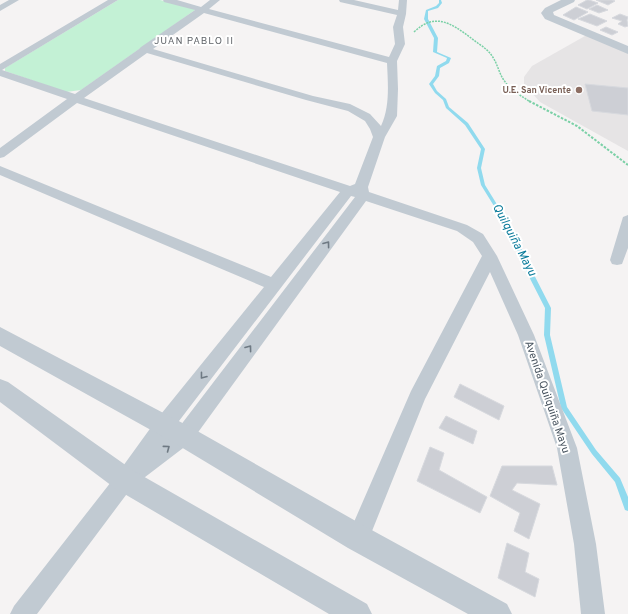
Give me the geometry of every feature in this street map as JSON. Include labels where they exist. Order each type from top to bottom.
[{"type":"street","points":[[0,8],[15,0]]},
{"type":"street","points":[[0,68],[114,0]]},
{"type":"street","points":[[167,0],[392,61]]},
{"type":"street","points":[[0,154],[144,49],[216,0]]},
{"type":"street","points":[[343,0],[402,14]]},
{"type":"street","points":[[22,614],[125,480],[174,430],[357,191],[379,137],[386,128],[391,116],[393,89],[392,61],[400,44],[398,27],[402,14],[403,0]]},
{"type":"street","points":[[570,0],[549,10],[547,12],[549,17],[626,48]]},
{"type":"street","points":[[144,49],[308,98],[347,107],[357,111],[373,122],[379,137]]},
{"type":"street","points":[[0,72],[75,99],[357,191]]},
{"type":"street","points":[[0,170],[274,285]]},
{"type":"street","points":[[125,480],[174,430],[274,285],[357,191]]},
{"type":"street","name":"Avenida Quilquiña Mayu","points":[[357,191],[462,228],[478,238],[490,256],[526,335],[567,448],[586,544],[593,614]]},
{"type":"street","points":[[617,260],[626,232],[628,220]]},
{"type":"street","points":[[358,538],[417,397],[490,256]]},
{"type":"street","points":[[0,336],[174,430],[358,538],[497,614]]},
{"type":"street","points":[[0,389],[125,480],[357,614]]},
{"type":"path","points":[[400,44],[418,26],[429,21],[441,21],[457,28],[493,56],[504,81],[511,88],[526,100],[545,111],[566,120],[590,135],[628,165]]},
{"type":"shaded area","name":"U.E. San Vicente","points":[[585,36],[592,36],[628,51],[628,151],[540,102],[524,84],[524,77],[532,66]]},
{"type":"green space","points":[[118,0],[160,0],[195,10],[81,90],[66,92],[5,71],[5,68]]},
{"type":"building","points":[[587,0],[598,3],[587,9],[578,5]]},
{"type":"building","points":[[596,0],[612,0],[615,1],[608,5]]},
{"type":"building","points":[[597,5],[608,10],[599,13],[589,9]]},
{"type":"building","points":[[576,7],[588,12],[574,20],[563,15]]},
{"type":"building","points":[[590,14],[607,21],[597,26],[578,19]]},
{"type":"building","points":[[620,14],[628,17],[628,26],[625,27],[618,24],[622,21],[612,18]]},
{"type":"building","points":[[606,27],[618,32],[612,35],[600,30]]},
{"type":"building","points":[[585,84],[628,88],[628,115],[592,111]]},
{"type":"building","points":[[460,384],[504,406],[499,420],[454,397]]},
{"type":"building","points":[[446,416],[477,431],[473,444],[439,428]]},
{"type":"building","points":[[430,447],[444,453],[439,470],[487,497],[480,513],[417,481]]},
{"type":"building","points":[[502,466],[552,466],[557,485],[517,483],[512,490],[540,504],[529,539],[514,531],[520,513],[490,496]]},
{"type":"building","points":[[507,543],[529,553],[525,572],[539,579],[535,597],[498,578]]},
{"type":"waterway","name":"Quilquiña Mayu","points":[[440,0],[441,3],[437,7],[427,11],[426,19],[436,38],[435,52],[449,58],[448,62],[438,67],[437,76],[431,84],[436,92],[445,100],[447,107],[467,124],[483,149],[479,168],[483,185],[512,232],[523,259],[548,308],[547,335],[564,408],[594,452],[618,480],[628,507]]},
{"type":"place","name":"U.E. San Vicente","points":[[579,90]]},
{"type":"district","name":"JUAN PABLO II","points":[[194,41]]}]
